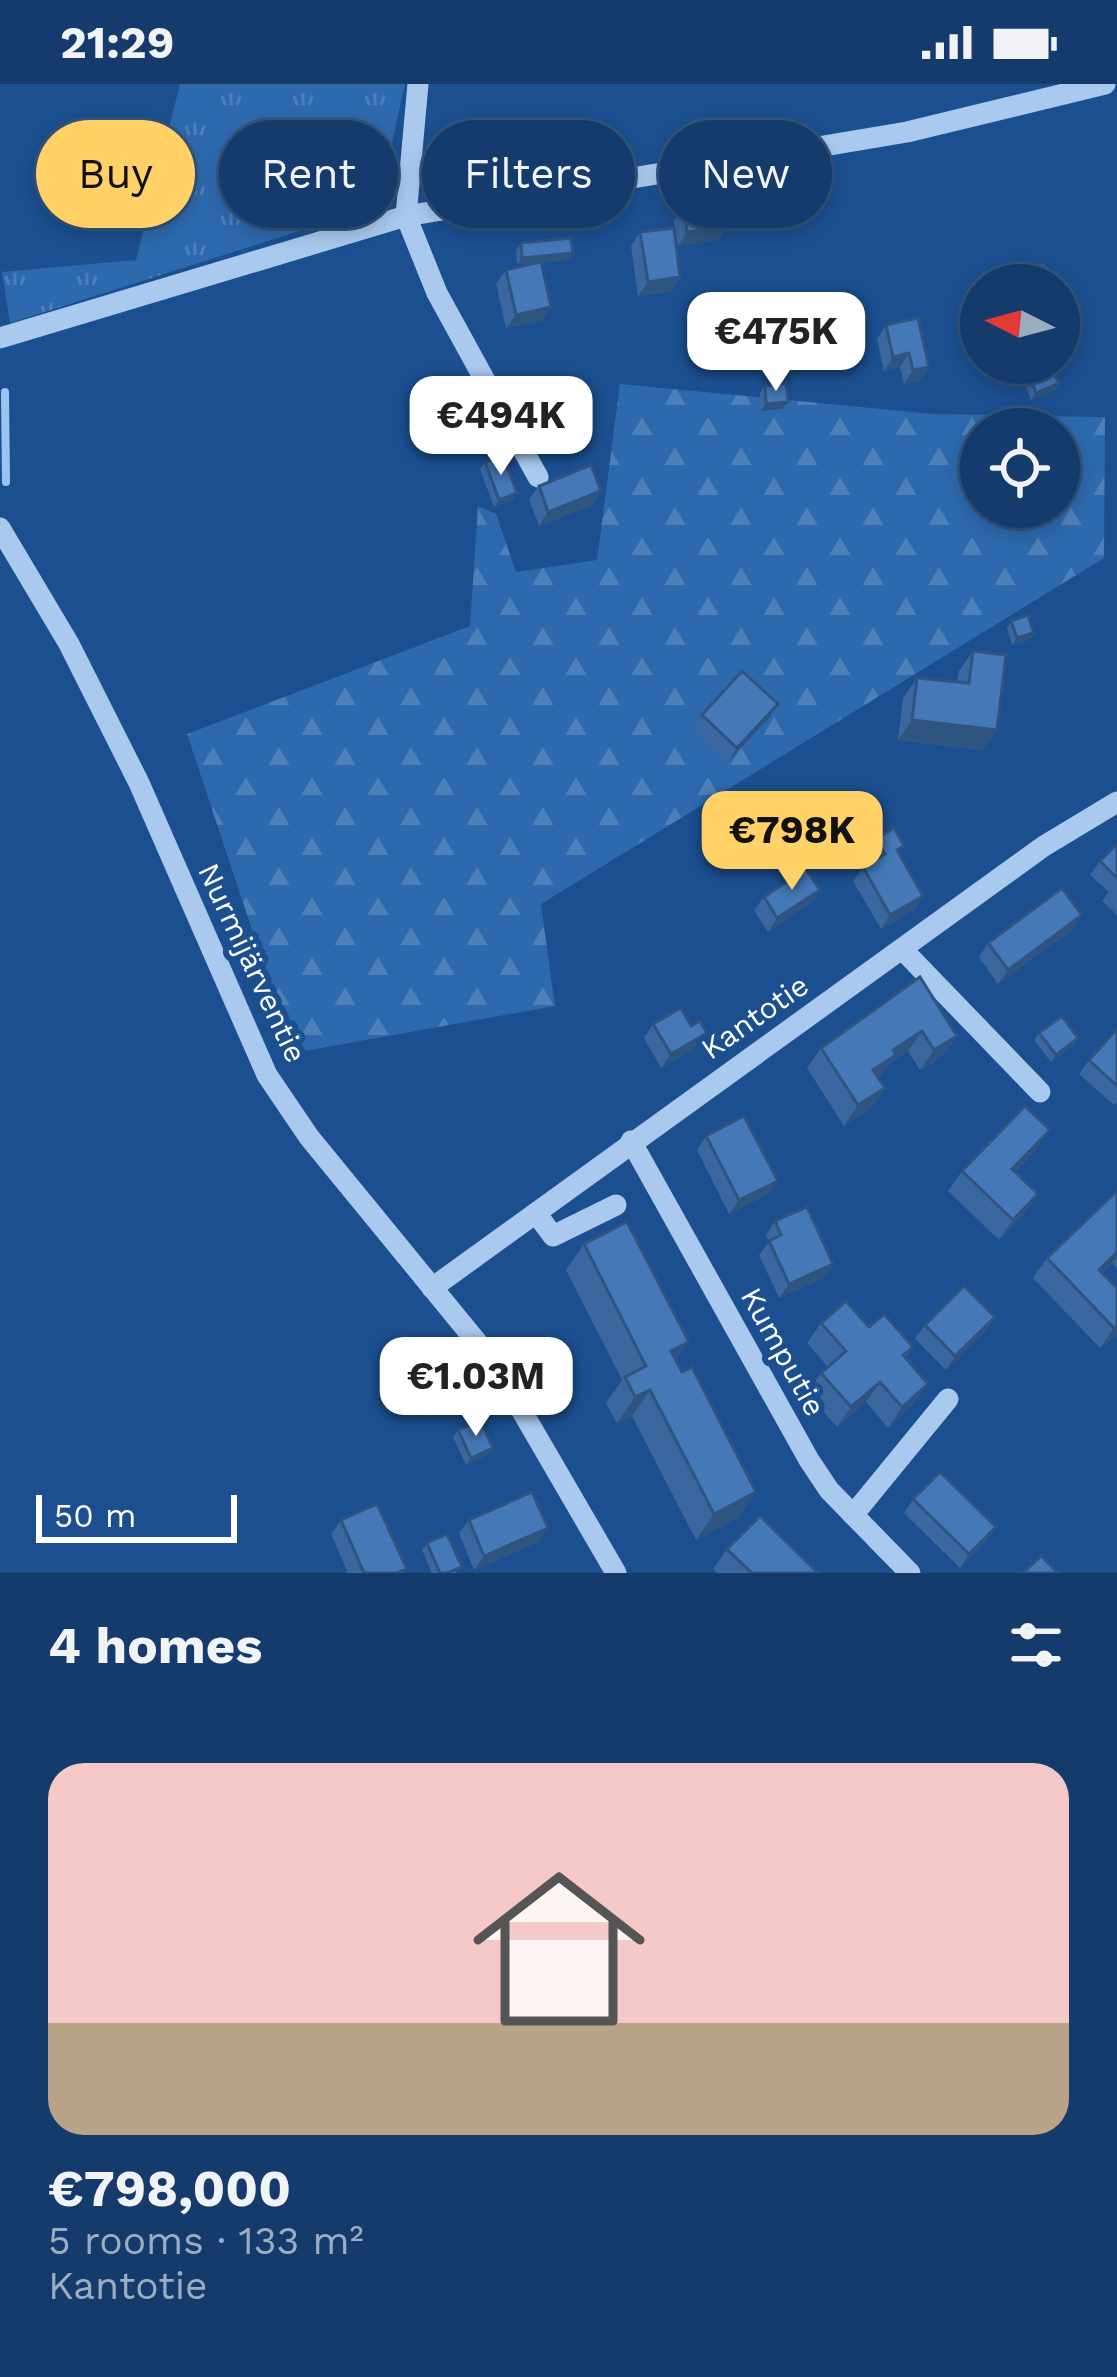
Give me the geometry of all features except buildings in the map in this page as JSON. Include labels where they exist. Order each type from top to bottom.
[{"type":"street","points":[[418,84],[406,216],[437,293],[538,477]]},
{"type":"street","points":[[0,338],[406,216],[907,132],[1105,84]]},
{"type":"street","name":"Nurmijärventie","points":[[0,528],[69,644],[139,783],[268,1075],[309,1137],[520,1404],[616,1573]]},
{"type":"street","name":"Kantotie","points":[[432,1288],[1044,846],[1117,802]]},
{"type":"street","points":[[902,949],[1040,1092]]},
{"type":"street","name":"Kumputie","points":[[631,1141],[809,1460],[853,1515],[910,1573]]},
{"type":"street","points":[[536,1213],[553,1236],[616,1204]]},
{"type":"street","points":[[853,1515],[948,1399]]},
{"type":"green space","points":[[180,84],[405,84],[397,120],[219,120],[219,228],[309,228],[10,323],[2,272],[136,260],[144,228],[195,228],[195,120],[171,120]]},
{"type":"green space","points":[[620,384],[960,414],[960,528],[1080,528],[1080,417],[1105,417],[1104,558],[541,904],[555,1006],[293,1053],[187,734],[470,626],[478,506],[496,514],[516,572],[597,560]]},
{"type":"waterway","points":[[5,392],[6,482]]}]
